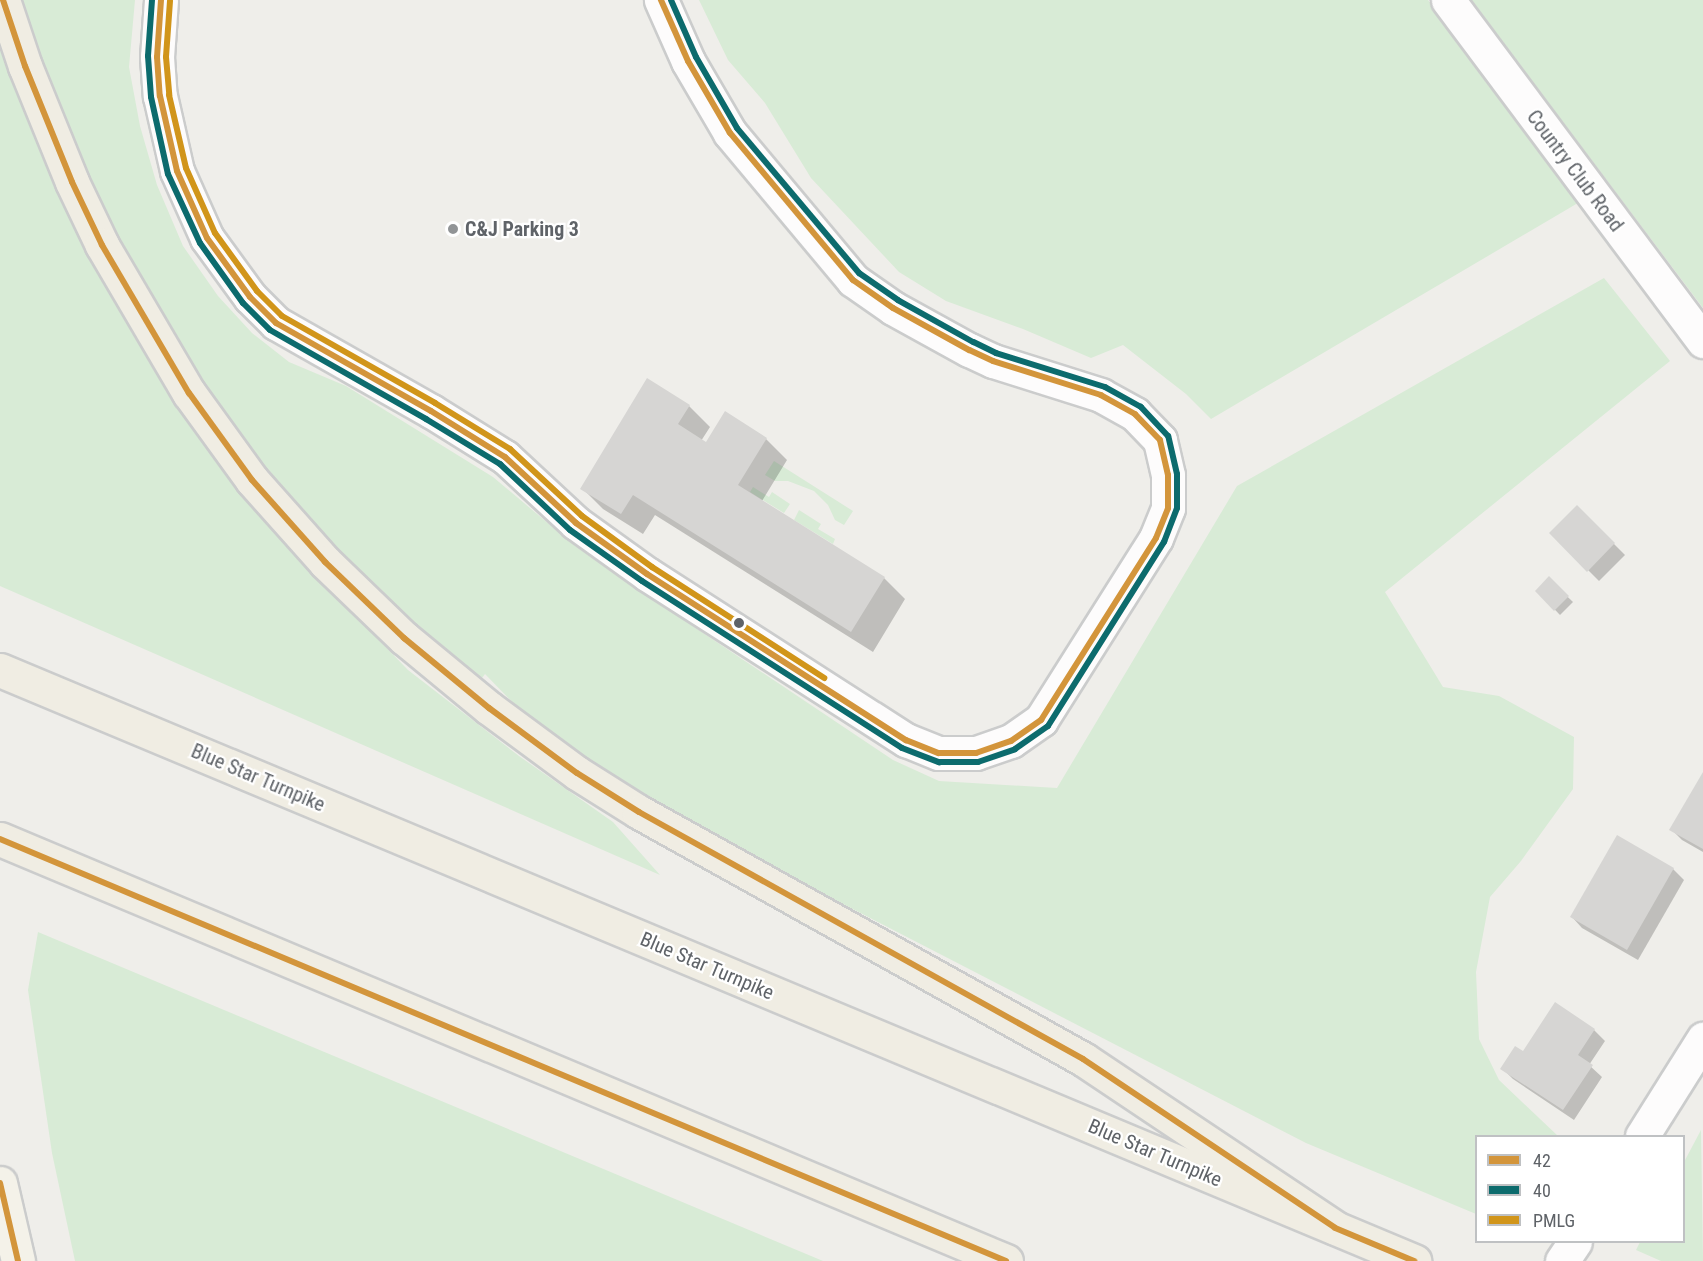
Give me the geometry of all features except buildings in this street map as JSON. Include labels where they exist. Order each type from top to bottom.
[{"type":"highway","points":[[3,0],[25,66],[72,183],[102,245],[189,393],[260,489],[325,562],[404,638],[489,708],[577,773],[612,795],[1083,1059],[1335,1228]]},
{"type":"highway","name":"Blue Star Turnpike","points":[[0,670],[1414,1261]]},
{"type":"highway","points":[[0,839],[1006,1261]]},
{"type":"main road","points":[[0,1183],[18,1261]]},
{"type":"street","points":[[161,0],[157,57],[159,96],[177,171],[207,238],[233,276],[276,323],[421,405],[505,457],[576,523],[647,574],[906,740],[939,753],[976,753],[1011,741],[1041,720],[1156,538],[1168,508],[1168,475],[1160,440],[1135,414],[1101,395],[993,361],[969,350],[893,308],[853,280],[730,133],[688,61],[661,0]]},
{"type":"street","name":"Country Club Road","points":[[1448,0],[1703,341]]},
{"type":"street","points":[[1643,1135],[1703,1039]]},
{"type":"street","points":[[1562,1261],[1574,1243]]},
{"type":"green space","points":[[22,0],[135,0],[129,67],[140,126],[157,185],[183,246],[218,296],[252,333],[289,362],[346,386],[493,477],[574,545],[618,576],[893,760],[939,781],[1057,788],[1237,486],[1604,278],[1670,361],[1385,592],[1443,687],[1499,696],[1574,737],[1573,789],[1521,861],[1490,897],[1476,972],[1479,1039],[1499,1080],[1557,1135],[1475,1135],[1475,1214],[1306,1143],[684,822],[583,759],[525,715],[485,674],[479,682],[404,621],[336,555],[276,485],[194,374],[118,239],[53,98]]},
{"type":"green space","points":[[699,0],[1428,0],[1583,200],[1211,419],[1186,394],[1123,345],[1091,358],[1023,329],[946,301],[899,272],[811,178],[765,103],[728,60]]},
{"type":"green space","points":[[1470,0],[1703,0],[1703,308],[1510,52]]},
{"type":"green space","points":[[0,43],[49,168],[171,391],[226,474],[311,570],[408,670],[519,756],[613,822],[660,875],[0,586]]},
{"type":"green space","points":[[774,461],[853,511],[844,525],[835,520],[828,505],[814,491],[788,481],[775,481],[765,475]]},
{"type":"green space","points":[[753,487],[769,497],[772,492],[790,504],[784,513],[750,492]]},
{"type":"green space","points":[[799,510],[821,524],[818,529],[835,539],[833,544],[794,520]]},
{"type":"green space","points":[[38,932],[823,1261],[75,1261],[52,1153],[28,990]]},
{"type":"green space","points":[[1701,1130],[1703,1261],[1661,1261],[1636,1250],[1640,1243],[1685,1243],[1685,1160]]},
{"type":"transit line","name":"42","points":[[3,0],[25,66],[72,182],[102,245],[189,393],[252,480],[325,562],[404,638],[489,708],[577,773],[639,812],[1083,1059],[1335,1228],[1414,1261]]},
{"type":"transit line","name":"40","points":[[152,0],[148,56],[151,97],[168,174],[200,243],[243,303],[270,330],[500,464],[570,530],[642,581],[902,748],[939,762],[978,762],[1015,749],[1048,726],[1164,542],[1177,508],[1177,474],[1168,436],[1141,407],[1105,387],[996,353],[898,300],[859,273],[737,128],[696,57],[671,0]]},
{"type":"transit line","name":"42","points":[[161,0],[157,57],[160,96],[177,171],[207,238],[250,297],[276,323],[431,411],[505,457],[576,523],[647,574],[906,740],[939,753],[976,753],[1011,741],[1041,720],[1156,538],[1168,508],[1168,475],[1160,440],[1135,414],[1101,395],[993,361],[969,350],[893,308],[853,280],[730,133],[688,61],[661,0]]},
{"type":"transit line","name":"PMLG","points":[[170,1],[166,57],[169,95],[186,168],[215,233],[257,291],[282,316],[435,403],[510,449],[582,516],[652,567],[824,678]]},
{"type":"transit line","name":"42","points":[[0,839],[1006,1261]]},
{"type":"transit line","name":"42","points":[[0,1183],[18,1261]]},
{"type":"place","name":"C&J Parking 3","points":[[453,229]]}]
